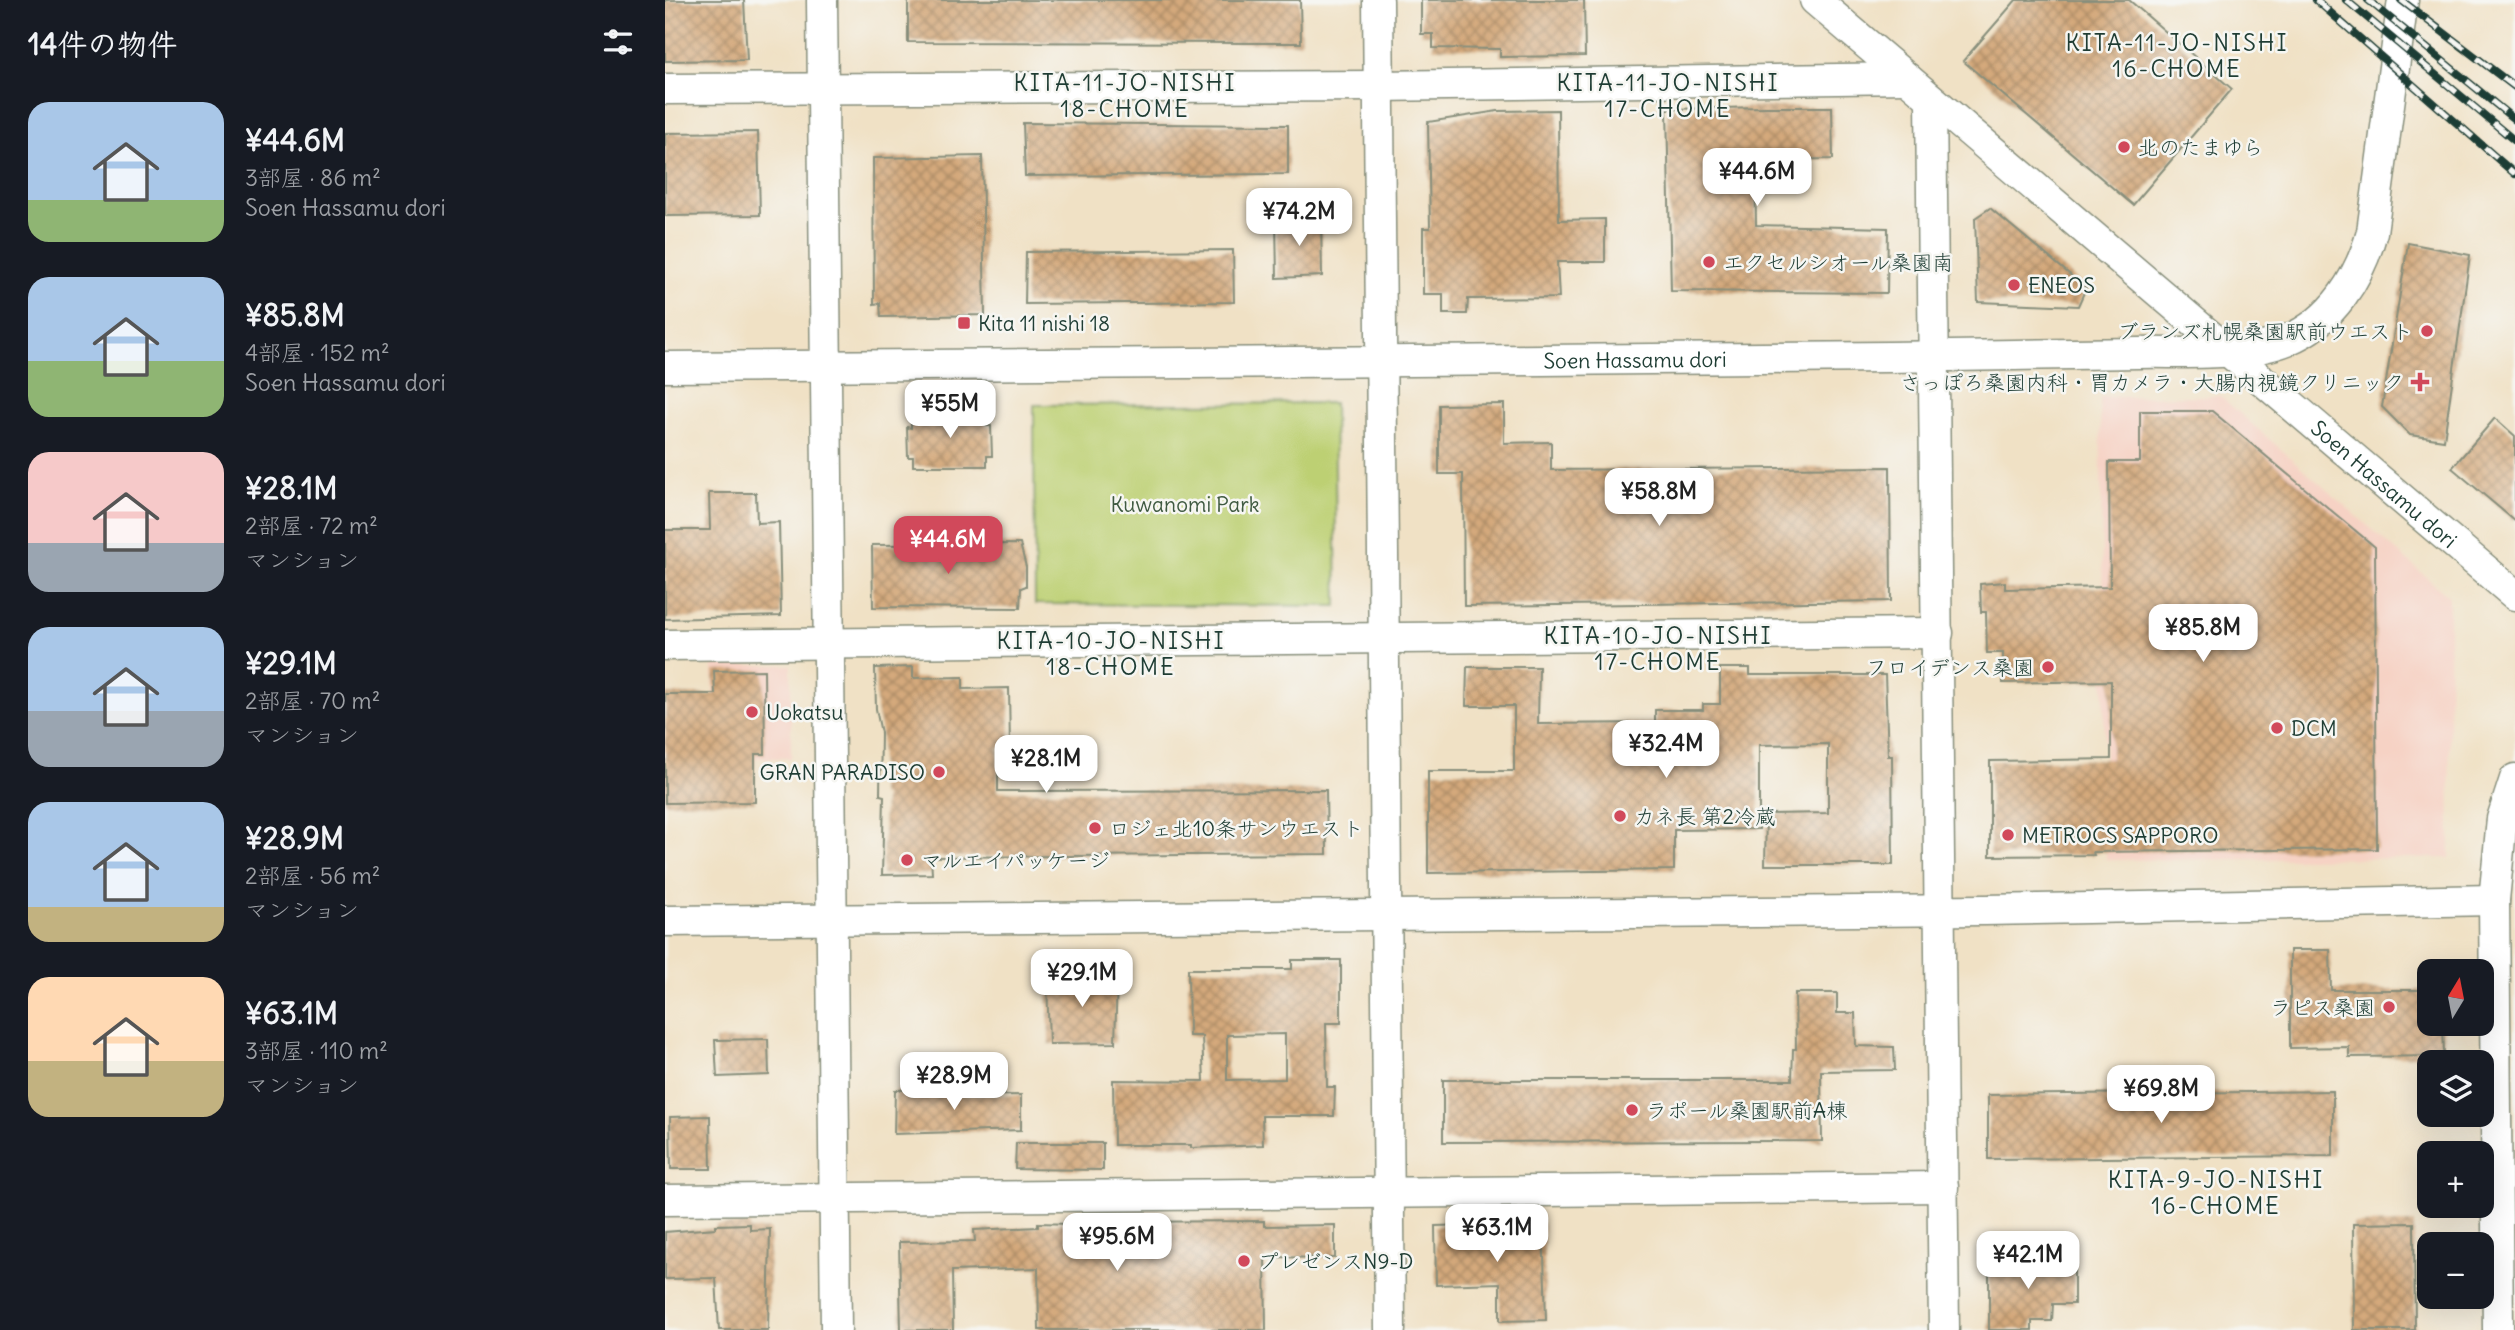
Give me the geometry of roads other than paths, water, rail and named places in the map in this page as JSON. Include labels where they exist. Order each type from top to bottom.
[{"type":"street","points":[[822,0],[836,1330]]},
{"type":"street","points":[[1378,0],[1390,1330]]},
{"type":"street","points":[[1815,0],[2229,351],[2286,341],[2311,326],[2354,281],[2372,232],[2403,0]]},
{"type":"street","points":[[665,89],[1379,86],[1907,78]]},
{"type":"street","points":[[1931,99],[1936,356],[1944,1330]]},
{"type":"street","name":"Soen Hassamu dori","points":[[665,367],[2229,351],[2515,595]]},
{"type":"street","points":[[665,645],[1938,633]]},
{"type":"street","points":[[2498,1330],[2494,900],[2502,819],[2515,779]]},
{"type":"street","points":[[665,921],[1940,910],[2494,900]]},
{"type":"street","points":[[665,1200],[1943,1187]]},
{"type":"railway","points":[[2316,0],[2515,174]]},
{"type":"railway","points":[[2346,0],[2515,141]]},
{"type":"railway","points":[[2368,0],[2515,120]]},
{"type":"railway","points":[[2401,0],[2515,87]]},
{"type":"place","name":"北のたまゆら","points":[[2124,147]]},
{"type":"place","name":"エクセルシオール桑園南","points":[[1709,262]]},
{"type":"place","name":"ENEOS","points":[[2014,285]]},
{"type":"place","name":"Kita 11 nishi 18","points":[[964,323]]},
{"type":"place","name":"ブランズ札幌桑園駅前ウエスト","points":[[2427,331]]},
{"type":"place","name":"さっぽろ桑園内科・胃カメラ・大腸内視鏡クリニック","points":[[2420,382]]},
{"type":"place","name":"フロイデンス桑園","points":[[2048,667]]},
{"type":"place","name":"Uokatsu","points":[[752,712]]},
{"type":"place","name":"DCM","points":[[2277,728]]},
{"type":"place","name":"GRAN PARADISO","points":[[939,772]]},
{"type":"place","name":"カネ長 第2冷蔵","points":[[1620,816]]},
{"type":"place","name":"ロジェ北10条サンウエスト","points":[[1095,828]]},
{"type":"place","name":"METROCS SAPPORO","points":[[2008,835]]},
{"type":"place","name":"マルエイパッケージ","points":[[907,860]]},
{"type":"place","name":"ラピス桑園","points":[[2389,1007]]},
{"type":"place","name":"ラポール桑園駅前A棟","points":[[1632,1110]]},
{"type":"place","name":"プレゼンスN9-D","points":[[1244,1261]]},
{"type":"district","name":"KITA-11-JO-NISHI 16-CHOME","points":[[2177,55]]},
{"type":"district","name":"KITA-11-JO-NISHI 18-CHOME","points":[[1125,95]]},
{"type":"district","name":"KITA-11-JO-NISHI 17-CHOME","points":[[1668,95]]},
{"type":"district","name":"KITA-10-JO-NISHI 17-CHOME","points":[[1658,648]]},
{"type":"district","name":"KITA-10-JO-NISHI 18-CHOME","points":[[1111,653]]},
{"type":"district","name":"KITA-9-JO-NISHI 16-CHOME","points":[[2216,1192]]},
{"type":"park label","name":"Kuwanomi Park","points":[[1185,504]]}]
